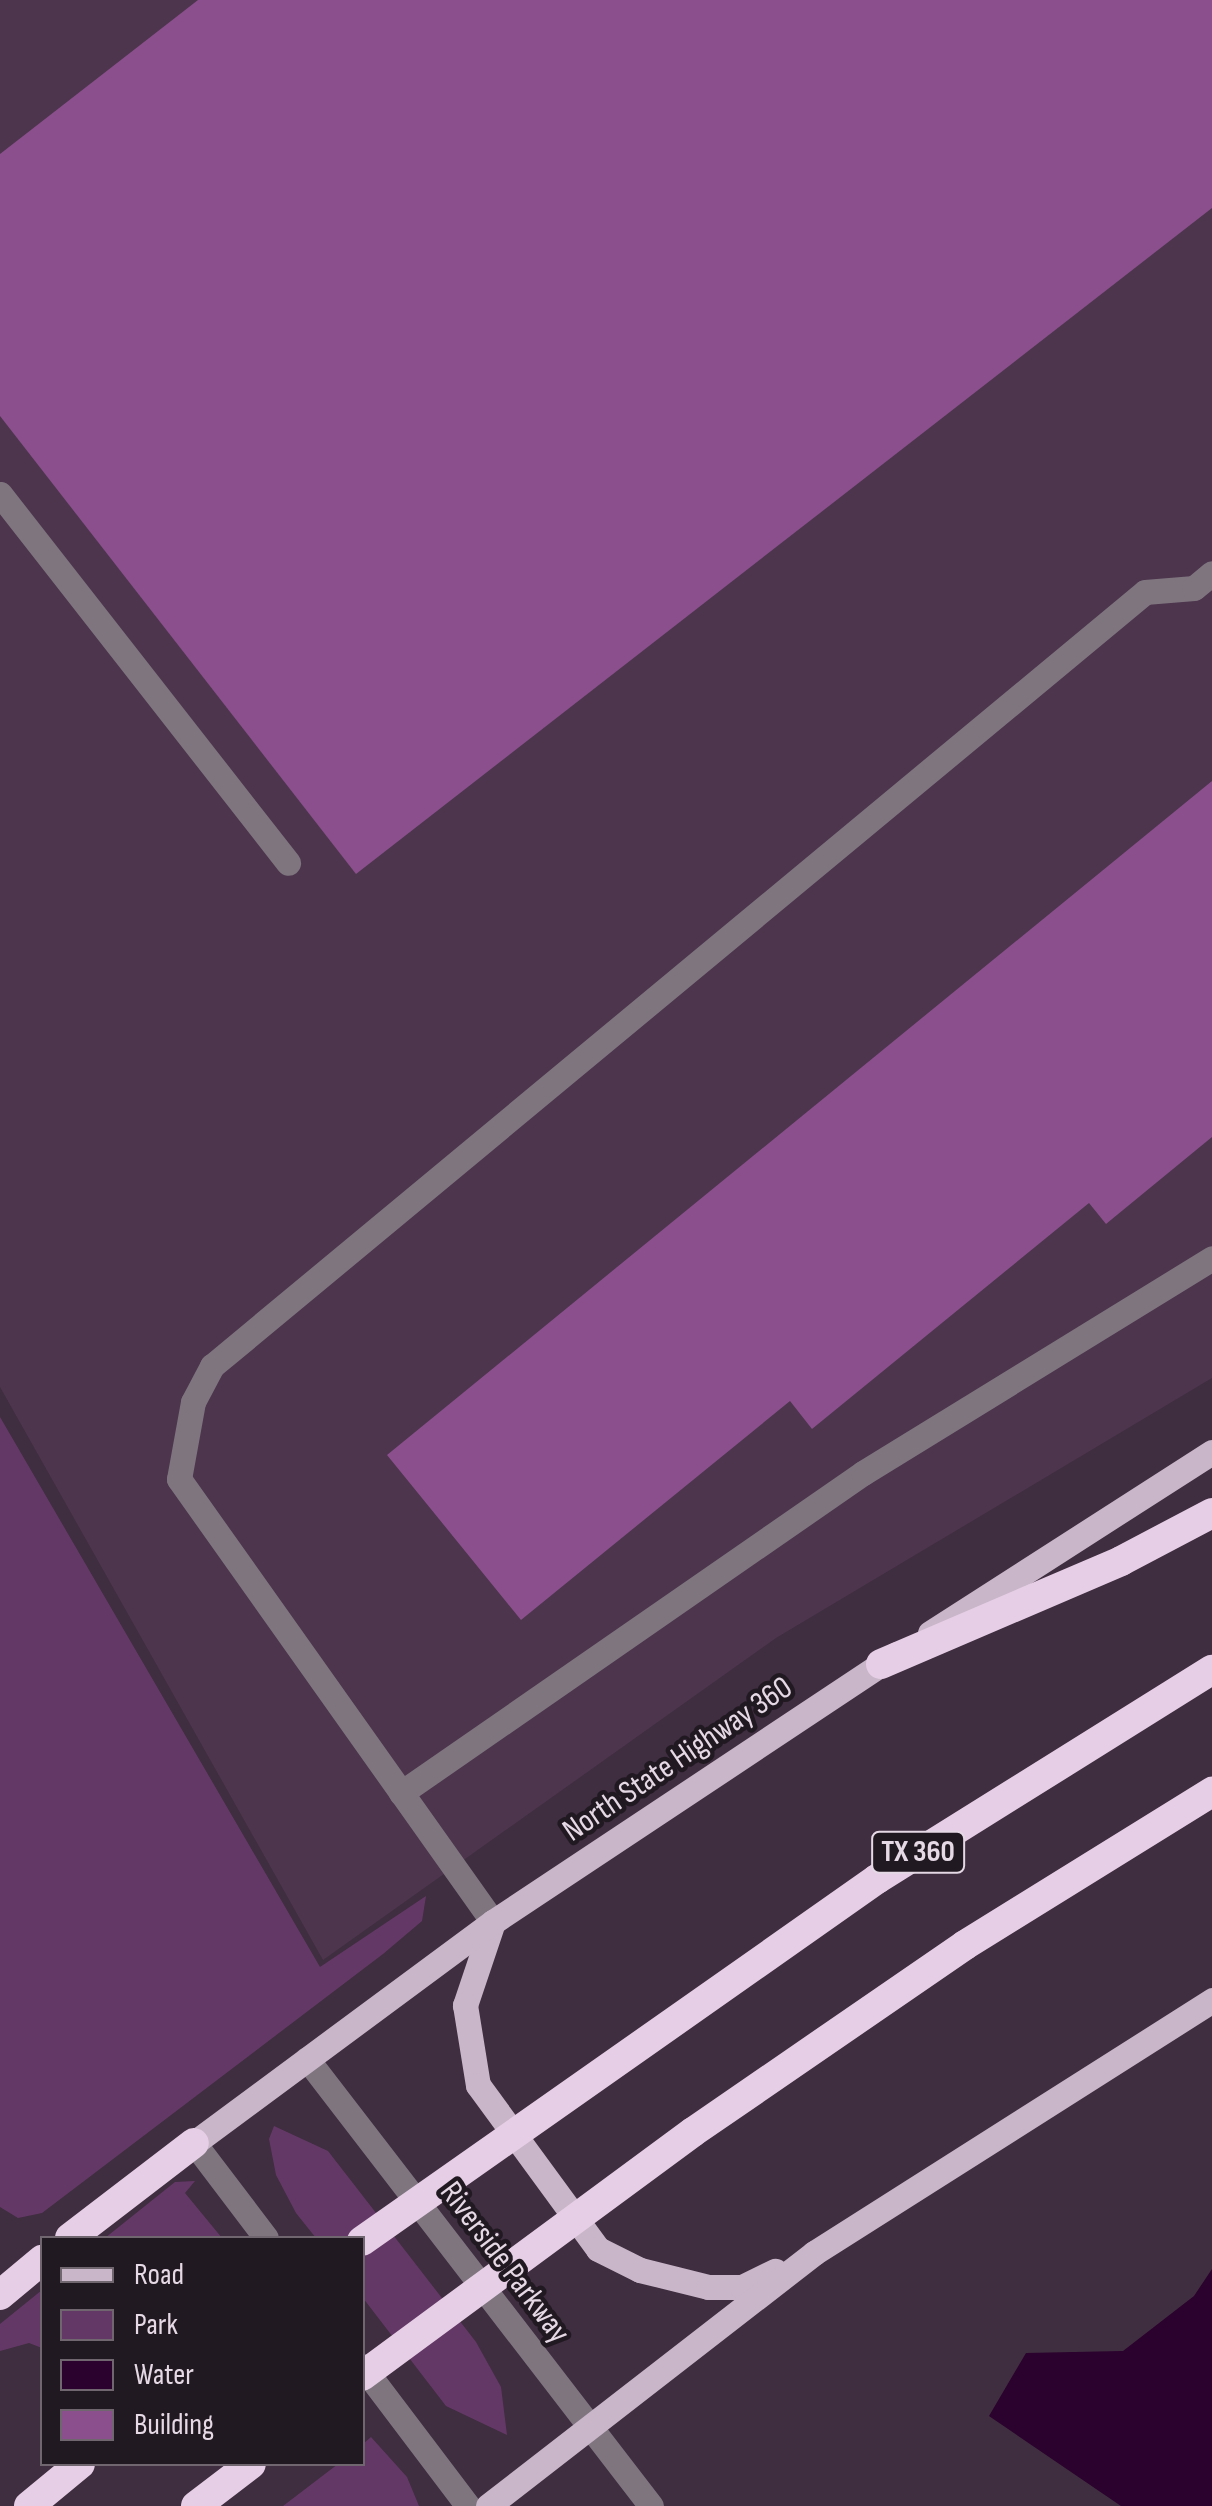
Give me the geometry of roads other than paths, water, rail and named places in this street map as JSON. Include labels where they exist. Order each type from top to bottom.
[{"type":"highway","points":[[881,1664],[1121,1561],[1212,1513]]},
{"type":"highway","name":"TX 360","points":[[365,2239],[632,2046],[877,1878],[1212,1670]]},
{"type":"highway","points":[[365,2374],[693,2132],[965,1946],[1212,1792]]},
{"type":"highway","points":[[73,2236],[194,2143]]},
{"type":"highway","points":[[2,2289],[40,2261]]},
{"type":"highway","points":[[29,2506],[78,2466]]},
{"type":"highway","points":[[196,2506],[248,2466]]},
{"type":"main road","name":"North State Highway 360","points":[[194,2143],[493,1922],[881,1664],[1212,1452]]},
{"type":"main road","points":[[493,1922],[464,2005],[478,2085],[598,2249],[640,2270],[708,2287],[742,2287],[814,2253]]},
{"type":"main road","points":[[488,2506],[591,2430],[814,2253],[1212,2000]]},
{"type":"street","points":[[0,494],[288,863]]},
{"type":"street","points":[[493,1922],[179,1480],[193,1402],[212,1366],[1145,592],[1194,588],[1212,573]]},
{"type":"street","points":[[401,1793],[863,1473],[1212,1258]]},
{"type":"street","name":"Riverside Parkway","points":[[307,2059],[651,2506]]},
{"type":"street","points":[[194,2143],[264,2236]]},
{"type":"street","points":[[365,2370],[468,2506]]},
{"type":"water","points":[[1212,2269],[1212,2506],[1121,2506],[989,2416],[1026,2353],[1123,2351],[1194,2296]]}]
